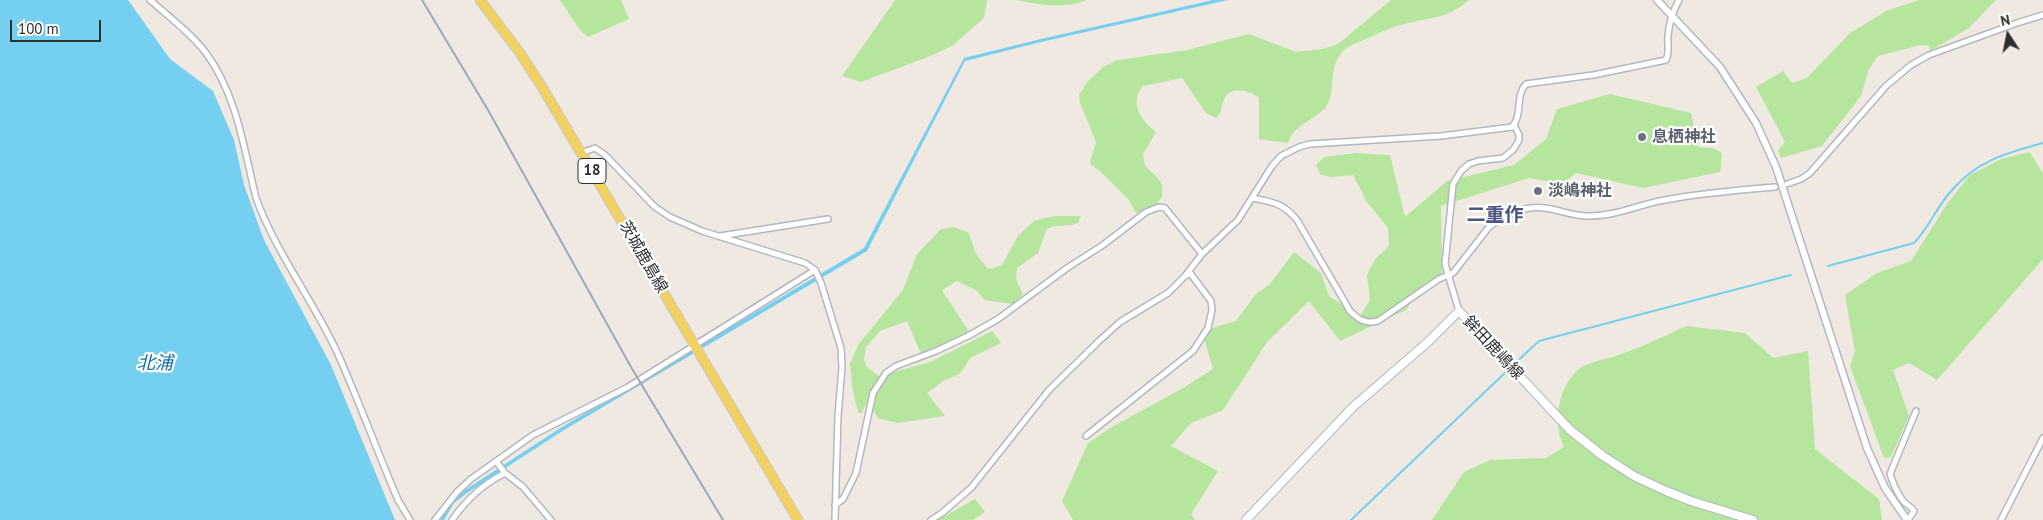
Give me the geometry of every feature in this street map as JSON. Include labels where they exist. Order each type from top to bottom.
[{"type":"main road","name":"茨城鹿島線","points":[[480,0],[520,53],[582,153],[798,520]]},
{"type":"main road","name":"鉾田鹿嶋線","points":[[1246,520],[1353,407],[1429,341],[1460,311],[1570,430],[1588,445],[1634,476],[1683,498],[1753,520]]},
{"type":"street","points":[[150,0],[205,52],[222,79],[233,103],[256,198],[262,213],[273,238],[337,352],[398,500],[410,520]]},
{"type":"street","points":[[1657,0],[1720,67],[1751,114],[1766,145],[1776,168],[1867,448],[1885,488],[1907,520],[1914,511],[1911,506],[1904,502],[1892,482],[1890,474],[1916,411]]},
{"type":"street","points":[[1460,311],[1445,264],[1451,200],[1456,178],[1469,164],[1503,158],[1508,155],[1519,140],[1519,135],[1514,125],[1521,102],[1520,93],[1526,84],[1593,75],[1666,60],[1669,55],[1667,38],[1672,14],[1679,0]]},
{"type":"street","points":[[1787,184],[1801,179],[1810,173],[1886,86],[1911,64],[1929,55],[2017,22],[2043,15]]},
{"type":"street","points":[[931,520],[942,514],[971,488],[1049,390],[1099,340],[1120,322],[1168,292],[1186,276],[1202,254],[1238,220],[1272,166],[1282,156],[1299,147],[1327,142],[1441,136],[1506,129],[1514,125]]},
{"type":"street","points":[[582,153],[595,148],[655,207],[683,224],[806,263],[816,272],[840,348],[842,367],[835,520]]},
{"type":"street","points":[[1252,198],[1275,202],[1288,209],[1297,220],[1350,311],[1359,320],[1366,322],[1378,320],[1439,279],[1453,273],[1489,227],[1518,210],[1548,208],[1564,213],[1589,216],[1612,213],[1663,200],[1705,193],[1775,187]]},
{"type":"street","points":[[835,505],[843,499],[856,473],[873,393],[886,373],[896,366],[944,347],[998,319],[1067,268],[1103,245],[1146,212],[1159,207],[1165,208],[1202,254]]},
{"type":"street","points":[[719,236],[828,219]]},
{"type":"street","points":[[435,520],[457,492],[471,479],[533,436],[628,388],[816,272]]},
{"type":"street","points":[[1086,436],[1193,351],[1208,328],[1212,310],[1211,301],[1190,273],[1186,276]]},
{"type":"street","points":[[2001,520],[2043,438]]},
{"type":"street","points":[[496,461],[505,472],[523,486],[551,520]]},
{"type":"street","points":[[452,520],[474,492],[505,472]]},
{"type":"green space","points":[[560,0],[621,0],[629,19],[588,37],[580,30]]},
{"type":"green space","points":[[895,0],[987,0],[984,18],[952,46],[861,82],[842,76]]},
{"type":"green space","points":[[1017,0],[1087,0],[1079,3],[1043,5]]},
{"type":"green space","points":[[1391,0],[1469,0],[1449,13],[1395,27],[1345,49],[1334,67],[1328,103],[1324,109],[1296,130],[1288,143],[1259,139],[1259,98],[1245,91],[1230,92],[1216,118],[1206,113],[1182,78],[1143,86],[1139,92],[1137,105],[1146,123],[1156,132],[1143,154],[1145,166],[1158,178],[1162,185],[1162,197],[1157,204],[1136,213],[1129,200],[1101,172],[1091,165],[1090,162],[1096,142],[1080,103],[1079,95],[1088,81],[1103,67],[1118,60],[1187,50],[1249,34],[1296,52],[1322,49],[1338,44]]},
{"type":"green space","points":[[1919,0],[1996,0],[1969,28],[1930,51],[1929,46],[1921,45],[1878,56],[1869,69],[1861,96],[1822,146],[1781,158],[1778,150],[1785,142],[1756,87],[1783,71],[1792,83],[1807,78],[1850,33],[1888,10]]},
{"type":"green space","points":[[1610,94],[1691,113],[1698,147],[1712,148],[1722,153],[1720,172],[1643,188],[1576,173],[1562,184],[1529,178],[1441,206],[1442,274],[1421,286],[1406,310],[1340,341],[1309,301],[1267,342],[1223,410],[1191,423],[1171,446],[1218,471],[1191,514],[1195,520],[1073,520],[1062,501],[1088,443],[1112,427],[1183,388],[1213,369],[1202,331],[1236,321],[1256,294],[1270,284],[1294,252],[1321,273],[1329,296],[1360,316],[1370,300],[1367,275],[1375,259],[1389,246],[1388,228],[1367,202],[1353,175],[1331,177],[1321,175],[1316,165],[1324,157],[1356,153],[1390,155],[1405,217],[1447,181],[1514,165],[1546,139],[1557,109]]},
{"type":"green space","points":[[2030,152],[2043,174],[2043,259],[1937,380],[1909,363],[1893,370],[1909,416],[1891,457],[1884,458],[1850,366],[1855,351],[1845,295],[1877,273],[1911,261],[1947,204],[1970,175],[2001,159]]},
{"type":"green space","points":[[1054,216],[1081,216],[1078,223],[1047,229],[1038,253],[1017,268],[1016,279],[1023,294],[1013,304],[985,300],[976,290],[957,281],[942,290],[969,332],[921,354],[907,321],[880,331],[866,347],[864,359],[866,366],[880,377],[861,414],[858,412],[853,392],[850,364],[858,345],[903,290],[917,254],[941,229],[954,227],[969,233],[976,254],[987,268],[991,269],[1002,265],[1018,236],[1034,221]]},
{"type":"green space","points":[[1687,326],[1745,333],[1773,358],[1808,351],[1815,449],[1879,499],[1882,520],[1432,520],[1464,472],[1490,460],[1546,458],[1564,447],[1558,427],[1559,406],[1566,385],[1579,369],[1592,362],[1634,349]]},
{"type":"green space","points":[[992,331],[1001,343],[970,358],[959,374],[943,381],[927,393],[945,416],[897,423],[878,418],[871,407],[875,391],[890,373],[930,362]]},
{"type":"green space","points":[[975,499],[985,512],[973,520],[938,520]]},
{"type":"water","name":"北浦","points":[[0,0],[128,0],[170,59],[213,91],[234,140],[244,185],[264,240],[331,365],[395,520],[0,520]]},
{"type":"water","points":[[1213,0],[1228,0],[965,61],[867,251],[564,430],[467,493],[454,503],[444,520],[440,520],[452,500],[465,490],[562,427],[864,248],[964,58]]},
{"type":"waterway","points":[[1828,266],[1914,243],[1947,196],[1972,171],[2005,154],[2043,143]]},
{"type":"waterway","points":[[1513,365],[1539,341],[1791,275]]},
{"type":"waterway","points":[[1351,520],[1510,368]]},
{"type":"railway","points":[[422,0],[488,110],[631,367],[723,520]]},
{"type":"place","name":"息栖神社","points":[[1642,137]]},
{"type":"place","name":"淡嶋神社","points":[[1538,191]]},
{"type":"district","name":"二重作","points":[[1495,216]]}]
